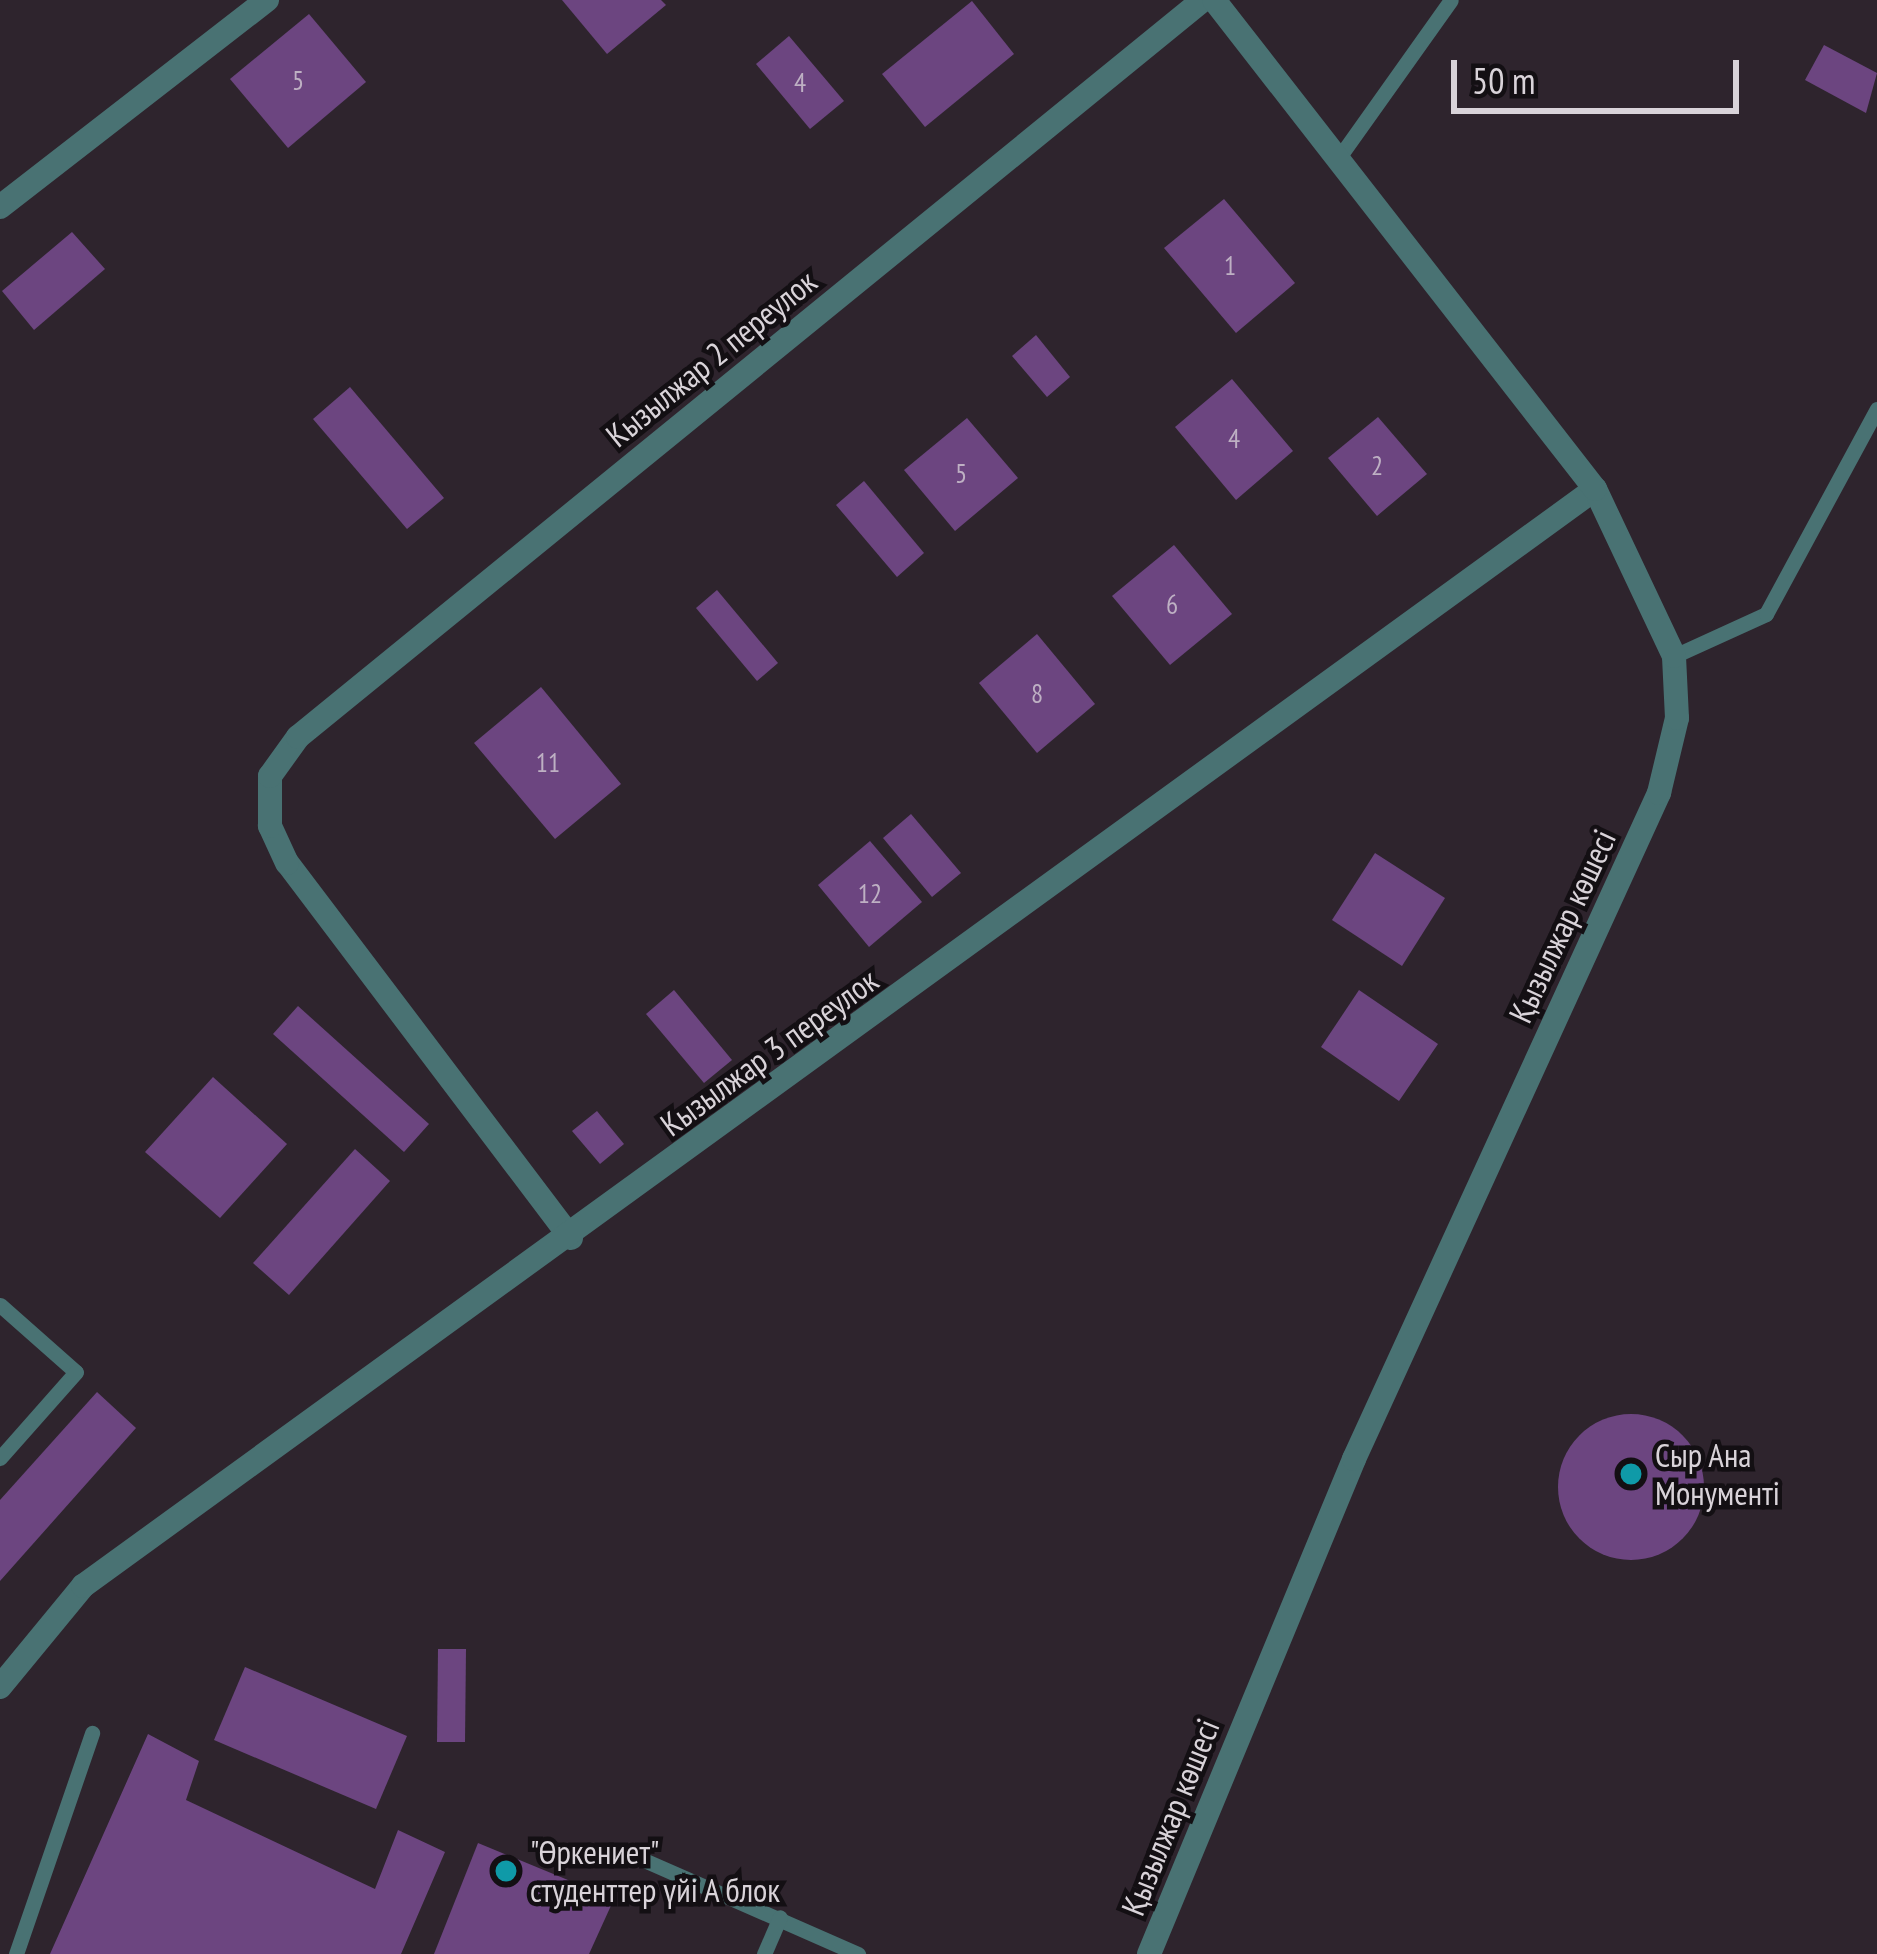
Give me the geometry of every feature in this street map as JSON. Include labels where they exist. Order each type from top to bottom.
[{"type":"street","points":[[0,207],[267,0]]},
{"type":"street","name":"Кызылжар 2 переулок","points":[[571,1238],[287,863],[270,826],[270,776],[298,736],[1203,0]]},
{"type":"street","name":"Қызылжар көшесі","points":[[1149,1954],[1354,1459],[1659,793],[1677,718],[1674,656],[1595,489],[1214,0]]},
{"type":"street","name":"Кызылжар 3 переулок","points":[[0,1687],[82,1586],[571,1238],[1595,489]]},
{"type":"lane","points":[[1340,156],[1451,0]]},
{"type":"lane","points":[[1674,656],[1766,614],[1877,409]]},
{"type":"lane","points":[[0,1305],[76,1372],[0,1459]]},
{"type":"lane","points":[[16,1954],[92,1733]]},
{"type":"lane","points":[[621,1850],[858,1954]]},
{"type":"lane","points":[[764,1954],[780,1917]]},
{"type":"building","points":[[562,0],[661,0],[666,5],[607,54]]},
{"type":"building","points":[[972,1],[1014,54],[925,127],[882,74]]},
{"type":"building","points":[[309,14],[366,82],[288,148],[230,79]]},
{"type":"building","points":[[789,36],[844,101],[810,129],[756,64]]},
{"type":"building","points":[[1824,45],[1877,73],[1866,113],[1805,80]]},
{"type":"building","points":[[1224,199],[1295,283],[1236,333],[1164,248]]},
{"type":"building","points":[[72,232],[105,269],[34,330],[2,291]]},
{"type":"building","points":[[1036,335],[1070,377],[1047,397],[1012,356]]},
{"type":"building","points":[[1232,379],[1293,451],[1236,500],[1175,427]]},
{"type":"building","points":[[350,387],[444,498],[407,529],[313,419]]},
{"type":"building","points":[[1378,417],[1427,474],[1377,516],[1328,458]]},
{"type":"building","points":[[967,418],[1018,478],[955,531],[904,470]]},
{"type":"building","points":[[864,481],[924,553],[897,577],[836,505]]},
{"type":"building","points":[[1174,545],[1232,614],[1170,665],[1112,596]]},
{"type":"building","points":[[717,590],[778,663],[757,681],[696,608]]},
{"type":"building","points":[[1037,634],[1095,704],[1037,753],[979,683]]},
{"type":"building","points":[[541,687],[621,784],[555,839],[474,743]]},
{"type":"building","points":[[911,814],[961,873],[932,897],[883,838]]},
{"type":"building","points":[[870,841],[922,902],[869,947],[818,885]]},
{"type":"building","points":[[1375,853],[1445,898],[1402,966],[1332,920]]},
{"type":"building","points":[[674,990],[732,1060],[704,1083],[646,1014]]},
{"type":"building","points":[[1359,990],[1438,1044],[1399,1101],[1321,1047]]},
{"type":"building","points":[[298,1006],[429,1124],[404,1152],[273,1034]]},
{"type":"building","points":[[213,1077],[287,1144],[220,1218],[145,1152]]},
{"type":"building","points":[[597,1111],[624,1144],[600,1164],[572,1131]]},
{"type":"building","points":[[355,1149],[390,1181],[289,1295],[253,1263]]},
{"type":"building","points":[[97,1392],[136,1428],[0,1581],[0,1500]]},
{"type":"building","name":"Сыр Ана Монументі","points":[[1631,1414],[1659,1420],[1683,1435],[1698,1459],[1704,1487],[1698,1515],[1683,1539],[1659,1554],[1631,1560],[1603,1554],[1579,1539],[1564,1515],[1558,1487],[1564,1459],[1579,1435],[1603,1420]]},
{"type":"building","points":[[438,1649],[466,1649],[465,1742],[437,1742]]},
{"type":"building","points":[[245,1667],[407,1736],[376,1809],[214,1740]]},
{"type":"building","points":[[148,1734],[199,1761],[186,1800],[375,1889],[398,1830],[445,1852],[401,1954],[50,1954]]},
{"type":"building","name":"\"Өркениет\" студенттер үйі А блок","points":[[478,1843],[614,1899],[589,1954],[434,1954]]},
{"type":"place","name":"Сыр Ана Монументі","points":[[1631,1474]]},
{"type":"place","name":"\"Өркениет\" студенттер үйі А блок","points":[[506,1871]]}]
